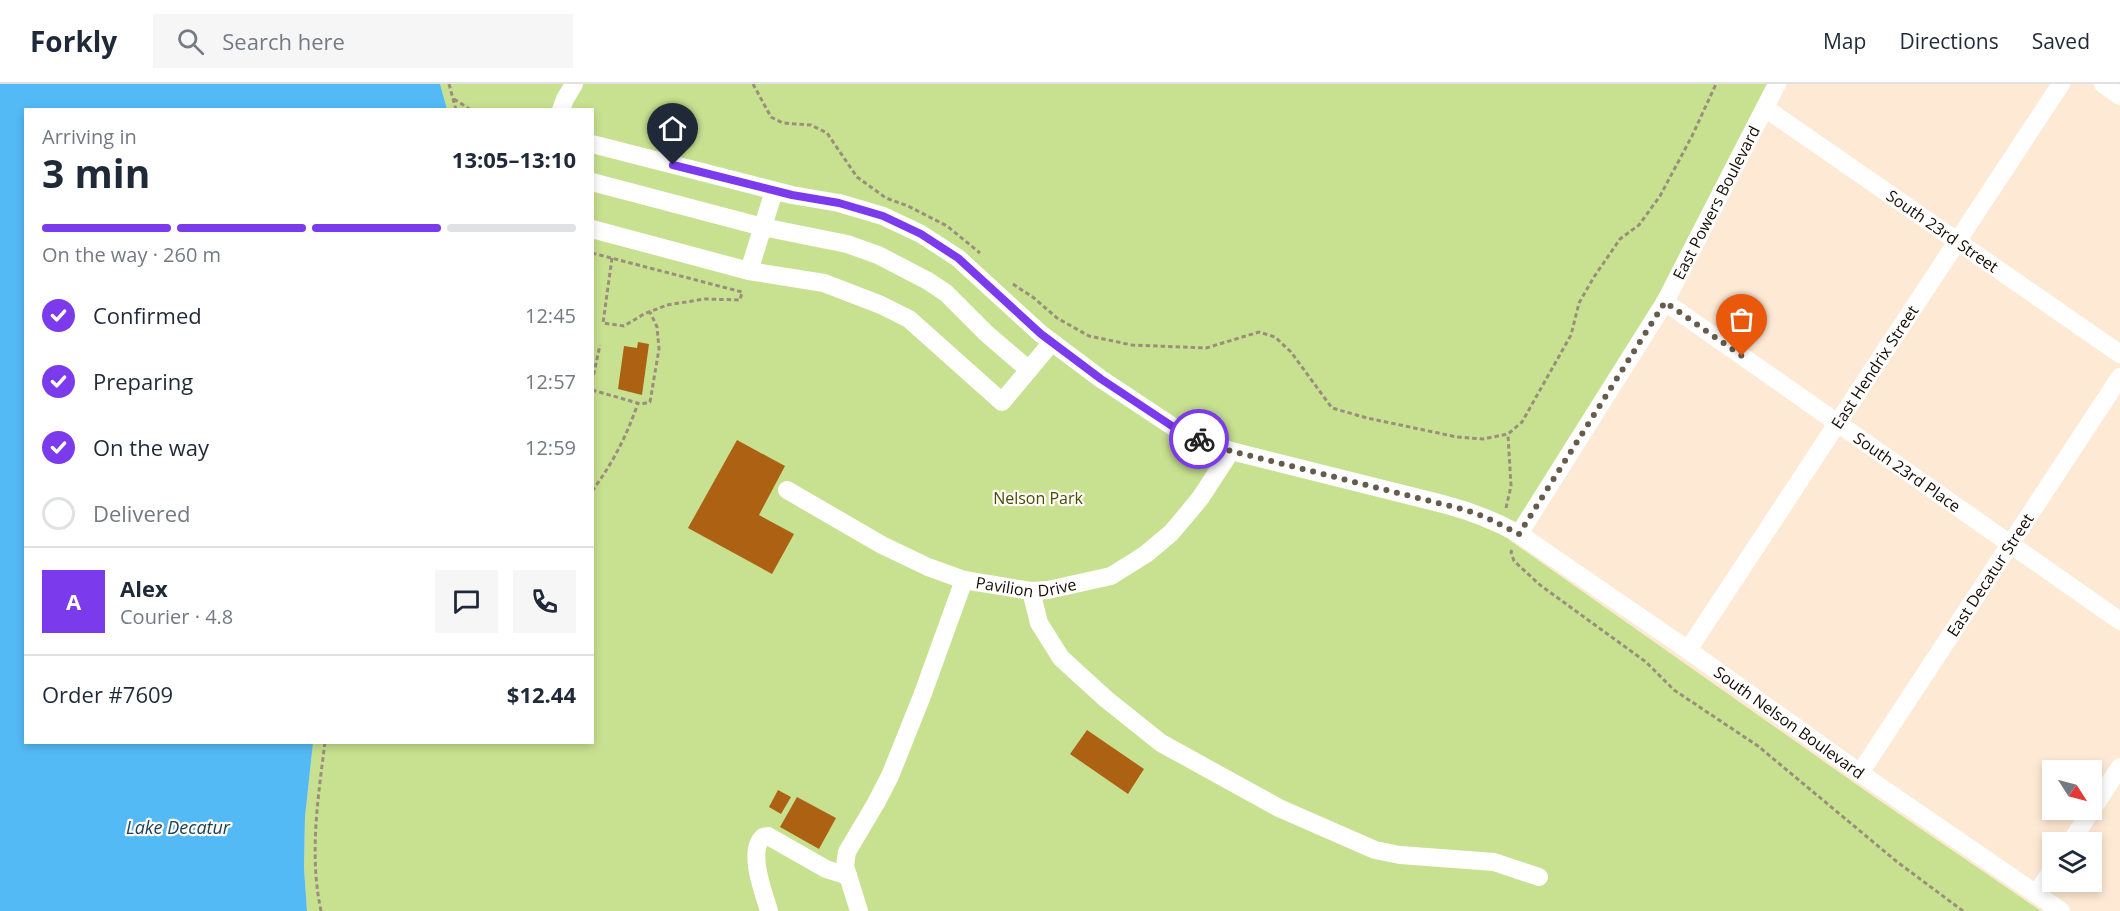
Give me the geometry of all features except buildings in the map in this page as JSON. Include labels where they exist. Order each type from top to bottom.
[{"type":"street","points":[[562,108],[574,84]]},
{"type":"street","name":"East Powers Boulevard","points":[[1519,534],[1665,302],[1777,84]]},
{"type":"street","name":"East Hendrix Street","points":[[1688,650],[2061,84]]},
{"type":"street","points":[[2103,84],[2120,96]]},
{"type":"street","name":"South 23rd Street","points":[[1765,108],[2120,354]]},
{"type":"street","name":"South Nelson Boulevard","points":[[594,145],[774,191],[839,203],[883,216],[921,234],[958,258],[1052,342],[1101,379],[1181,432],[1231,451],[1466,510],[1519,534],[2061,911]]},
{"type":"street","points":[[594,183],[763,227],[847,244],[878,255],[907,269],[946,293],[987,334],[1029,370]]},
{"type":"street","points":[[749,271],[774,191]]},
{"type":"street","points":[[594,230],[749,271],[824,283],[881,305],[909,319],[1002,402],[1052,342]]},
{"type":"street","name":"South 23rd Place","points":[[1665,302],[2120,621]]},
{"type":"street","name":"East Decatur Street","points":[[1860,773],[2120,377]]},
{"type":"street","name":"Pavilion Drive","points":[[787,490],[900,555],[964,580],[1031,591],[1048,590],[1111,576],[1132,564],[1171,533],[1201,497],[1231,451]]},
{"type":"street","points":[[859,911],[845,866],[847,852],[890,776],[964,580]]},
{"type":"street","points":[[1031,591],[1039,623],[1061,658],[1106,699],[1161,743],[1279,808],[1375,850],[1400,855],[1494,862],[1539,877]]},
{"type":"street","points":[[2077,832],[2120,767]]},
{"type":"street","points":[[769,911],[757,870],[758,846],[763,837],[768,836],[826,869],[848,876]]},
{"type":"street","points":[[2036,894],[2042,885]]},
{"type":"path","points":[[449,84],[455,108]]},
{"type":"path","points":[[753,84],[771,117],[783,123],[811,125],[827,133],[857,177],[886,198],[908,206],[947,226],[982,256]]},
{"type":"path","points":[[1006,279],[1034,298],[1057,318],[1089,336],[1132,345],[1206,348],[1259,332],[1275,336],[1291,352],[1332,408],[1367,418],[1457,437],[1484,439],[1508,434],[1522,422],[1571,335],[1579,303],[1594,277],[1620,239],[1639,225],[1660,196],[1716,84]]},
{"type":"path","points":[[452,99],[468,108]]},
{"type":"path","points":[[594,254],[612,258],[742,292],[740,300],[705,299],[667,305],[624,326],[603,323],[612,258]]},
{"type":"path","points":[[594,391],[638,403],[646,404],[652,399],[659,349],[657,327],[650,312]]},
{"type":"path","points":[[594,373],[600,345]]},
{"type":"path","points":[[594,487],[606,472],[621,445],[638,403]]},
{"type":"path","points":[[1508,434],[1511,486],[1506,506],[1519,534],[1511,552],[1514,561],[1525,573],[1646,662],[1674,690],[1758,746],[1896,861],[1964,911]]},
{"type":"path","points":[[321,911],[316,884],[316,824],[326,744]]},
{"type":"green space","name":"Nelson Park","points":[[440,84],[1769,84],[1660,296],[1508,539],[1873,796],[2041,911],[307,911],[304,867],[305,817],[313,744],[594,744],[594,108],[447,108]]},
{"type":"water","name":"Lake Decatur","points":[[0,84],[440,84],[447,108],[24,108],[24,744],[313,744],[305,817],[304,867],[307,911],[0,911]]},
{"type":"way so far","points":[[1199,439],[1231,451],[1466,510],[1519,534],[1665,302],[1742,356]]},
{"type":"route","points":[[673,165],[792,195],[839,203],[883,216],[921,234],[958,258],[1041,334],[1101,379],[1181,432],[1199,439]]}]
